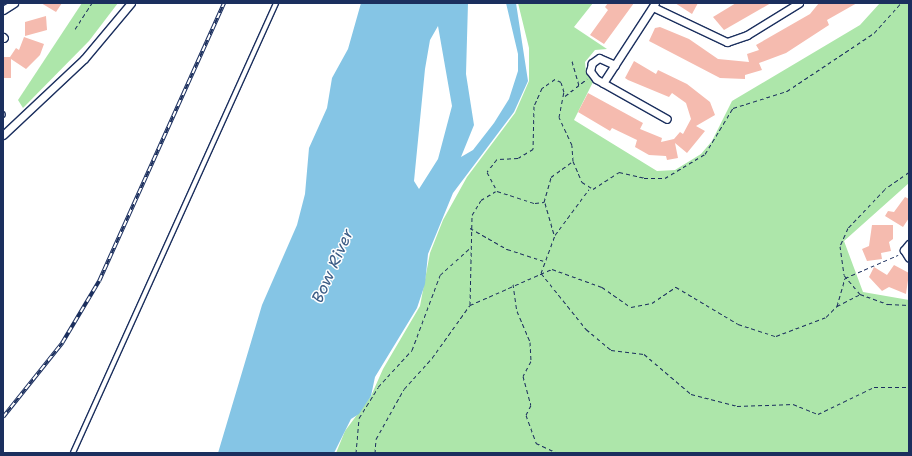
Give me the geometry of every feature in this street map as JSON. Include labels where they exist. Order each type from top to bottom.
[{"type":"street","points":[[3,10],[14,3]]},
{"type":"street","points":[[3,135],[84,59],[131,3]]},
{"type":"street","points":[[603,83],[654,5],[732,42],[799,3]]},
{"type":"street","points":[[615,64],[598,58],[592,63],[591,74],[603,83],[667,119]]},
{"type":"street","points":[[907,256],[909,244]]},
{"type":"lane","points":[[73,453],[276,3]]},
{"type":"path","points":[[75,29],[92,3]]},
{"type":"path","points":[[544,202],[522,200],[497,191],[489,181],[489,165],[497,159],[518,158],[534,148],[532,114],[542,88],[555,79],[561,82],[565,96],[559,117],[572,144],[573,161],[582,182],[589,188],[597,188],[615,173],[657,179],[679,171],[705,154],[733,108],[787,91],[874,34],[901,3]]},
{"type":"path","points":[[572,61],[579,87]]},
{"type":"path","points":[[565,96],[579,87],[591,74]]},
{"type":"path","points":[[555,235],[544,202],[551,176],[573,161]]},
{"type":"path","points":[[837,306],[845,278],[840,246],[848,228],[885,189],[909,172]]},
{"type":"path","points":[[541,273],[555,235],[589,188]]},
{"type":"path","points":[[470,305],[472,261],[469,249],[472,215],[481,200],[497,191]]},
{"type":"path","points":[[470,228],[507,249],[544,262]]},
{"type":"path","points":[[356,453],[359,418],[378,388],[412,350],[440,275],[469,249]]},
{"type":"path","points":[[845,278],[907,256]]},
{"type":"path","points":[[375,453],[376,439],[404,389],[432,358],[470,305],[513,283],[552,269],[602,287],[631,307],[652,303],[676,287],[726,318],[770,335],[802,328],[826,317],[837,306],[860,294]]},
{"type":"path","points":[[541,273],[586,329],[611,350],[644,354],[691,394],[737,406],[793,404],[818,414],[874,388],[909,387]]},
{"type":"path","points":[[845,278],[860,294],[888,304],[909,305]]},
{"type":"path","points":[[513,283],[517,311],[530,342],[531,361],[523,376],[530,405],[526,415],[536,443],[557,453]]},
{"type":"green space","points":[[82,3],[118,3],[89,41],[23,108],[18,100]]},
{"type":"green space","points":[[518,3],[593,3],[574,27],[607,49],[595,50],[585,62],[586,73],[593,82],[574,120],[657,171],[675,170],[701,154],[712,141],[732,101],[860,25],[880,3],[909,3],[909,183],[844,241],[863,292],[909,300],[909,453],[336,453],[345,431],[371,396],[383,369],[420,306],[430,253],[443,220],[467,177],[515,113],[529,81],[529,48]]},
{"type":"water","name":"Bow River","points":[[361,3],[468,3],[466,74],[474,125],[461,157],[473,150],[494,123],[509,99],[518,71],[518,54],[506,3],[516,3],[528,81],[514,112],[453,193],[428,254],[425,284],[417,308],[375,377],[371,396],[359,414],[351,419],[334,453],[218,453],[262,305],[297,225],[305,194],[309,148],[327,108],[332,78],[348,49]],"holes":[[[438,26],[452,106],[438,159],[419,189],[414,181],[425,69],[430,40]]]},
{"type":"building","points":[[41,3],[62,3],[56,12]]},
{"type":"building","points":[[608,3],[634,3],[604,44],[590,35],[608,10],[605,7]]},
{"type":"building","points":[[675,3],[698,3],[692,14]]},
{"type":"building","points":[[736,3],[771,3],[724,30],[713,17]]},
{"type":"building","points":[[819,3],[857,3],[827,20],[829,25],[786,53],[759,63],[762,70],[745,75],[745,79],[720,78],[649,41],[655,28],[660,27],[689,39],[718,59],[749,62],[747,54],[759,50],[756,45],[810,14]]},
{"type":"building","points":[[46,16],[47,30],[25,36],[25,22]]},
{"type":"building","points":[[24,37],[44,44],[40,55],[26,69],[11,59],[11,78],[3,78],[3,57],[10,57],[16,48],[19,50]]},
{"type":"building","points":[[634,61],[656,74],[658,70],[687,84],[710,102],[715,115],[696,126],[705,131],[687,153],[675,143],[678,158],[667,160],[666,156],[649,155],[635,147],[637,140],[612,128],[610,131],[578,112],[588,93],[643,123],[640,129],[662,138],[661,142],[674,139],[680,132],[683,134],[691,119],[686,103],[672,93],[669,97],[625,78]]},
{"type":"building","points":[[905,197],[909,199],[909,218],[903,227],[885,216],[888,211],[894,212]]},
{"type":"building","points":[[872,225],[893,225],[893,239],[889,242],[891,251],[881,253],[882,259],[867,261],[862,249],[869,246]]},
{"type":"building","points":[[894,265],[909,273],[906,294],[889,287],[882,291],[869,277],[874,267],[887,275]]},
{"type":"railway","points":[[3,417],[62,343],[99,281],[224,3]]}]
